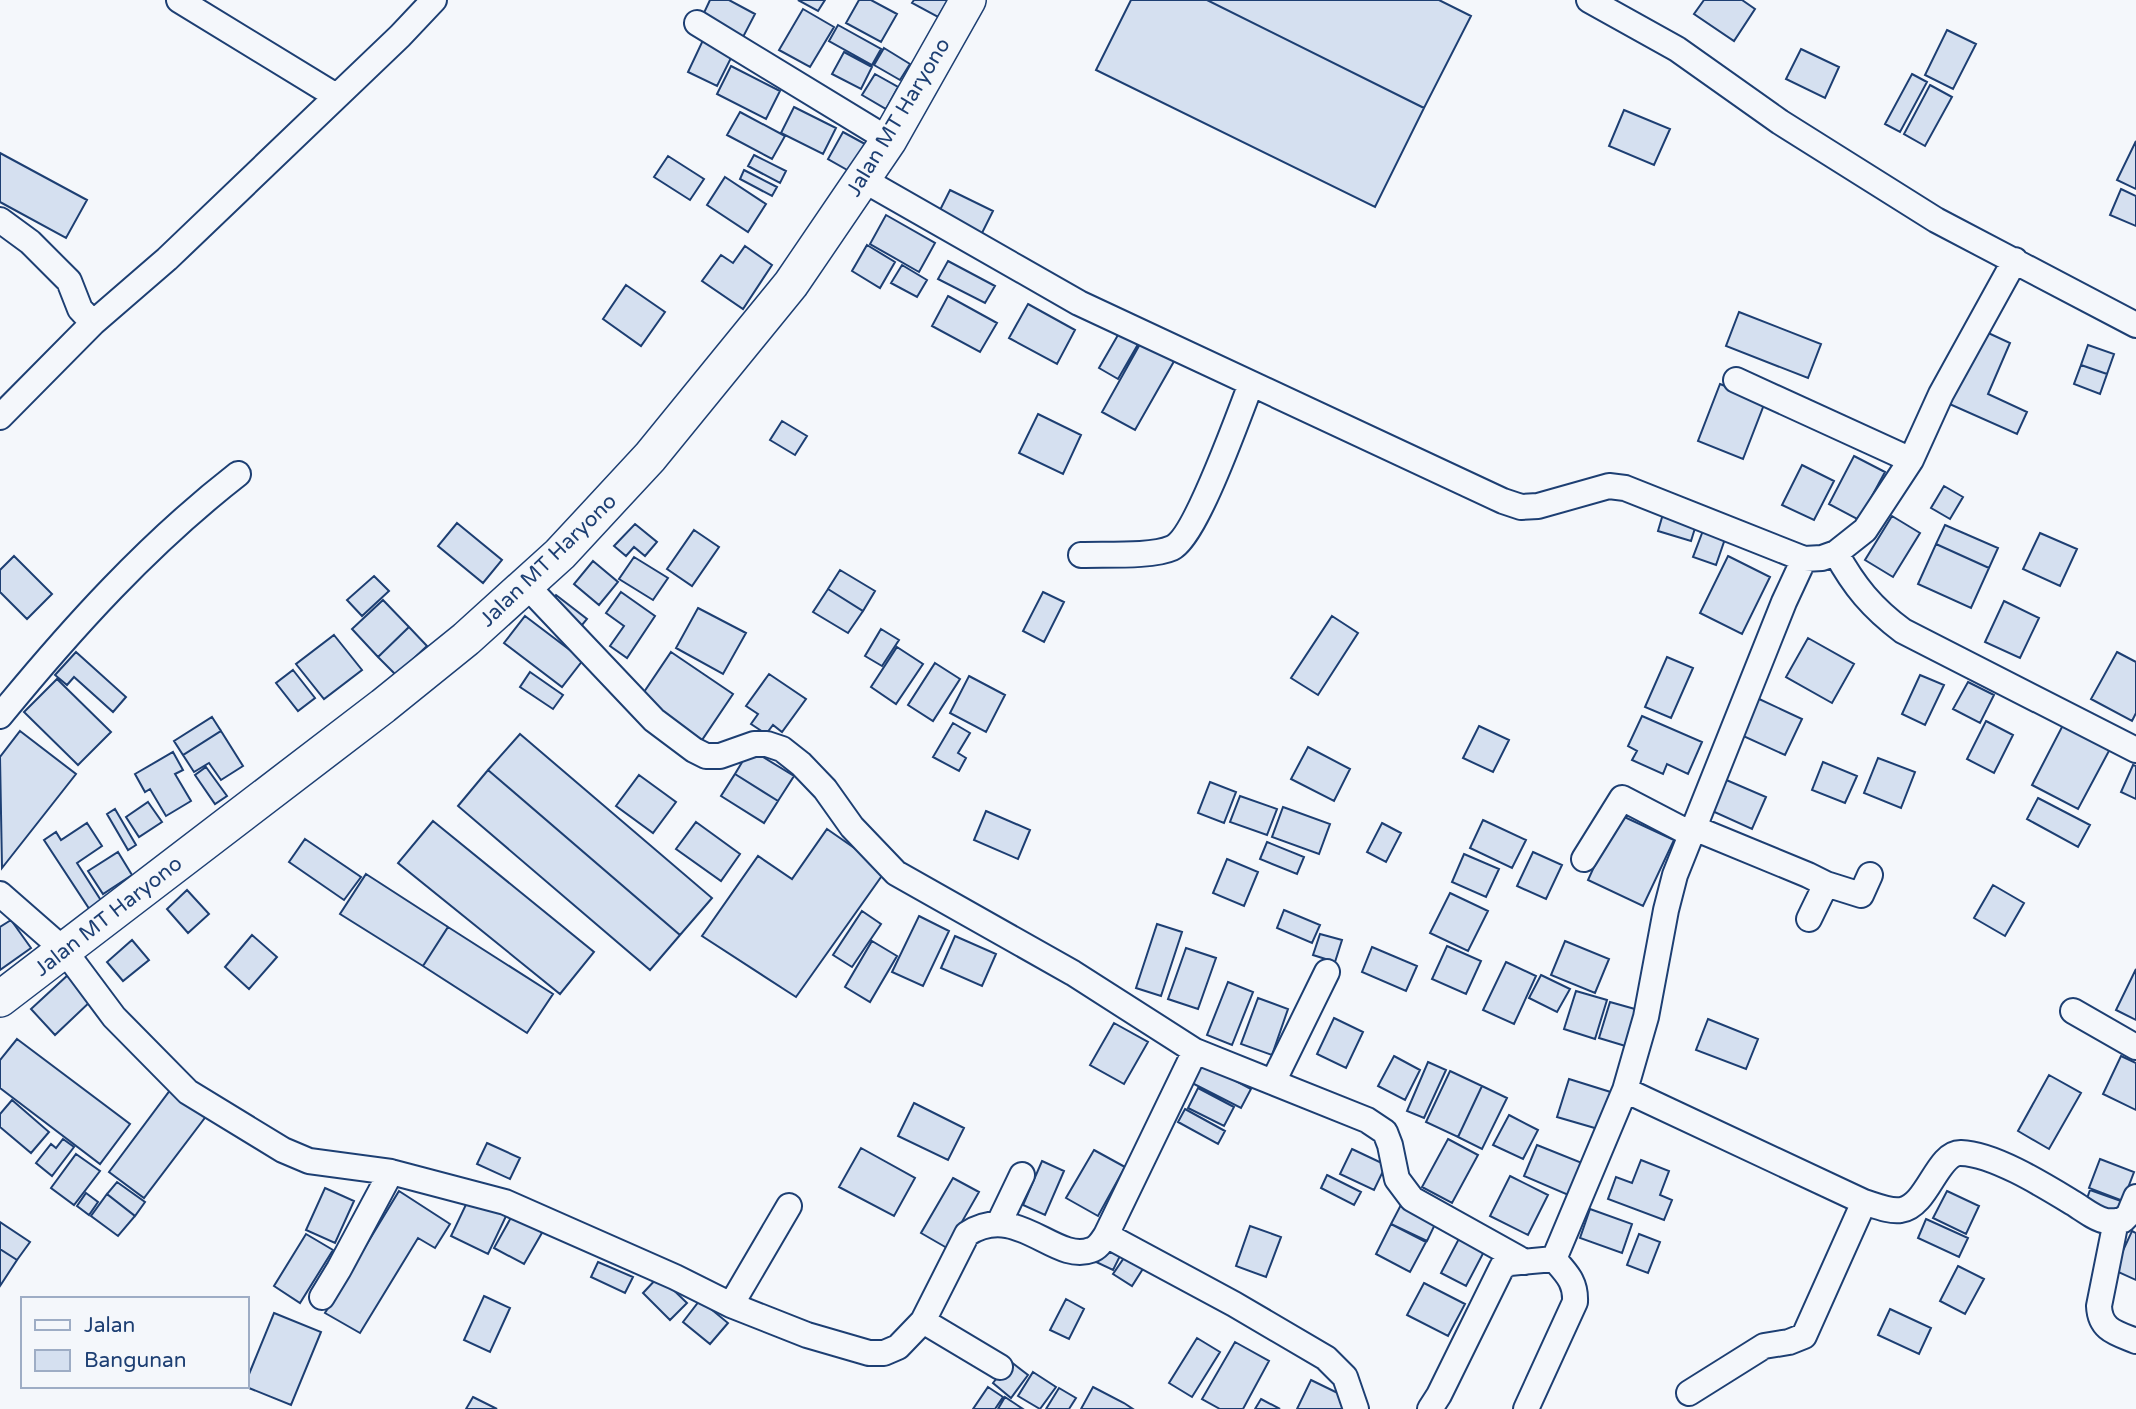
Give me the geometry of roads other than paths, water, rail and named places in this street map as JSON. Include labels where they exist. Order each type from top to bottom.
[{"type":"main road","name":"Jalan MT Haryono","points":[[0,999],[383,706],[466,639],[560,554],[632,477],[732,358],[811,256],[889,139],[968,0]]},
{"type":"street","points":[[179,0],[336,96]]},
{"type":"street","points":[[0,417],[93,323],[167,259],[434,0]]},
{"type":"street","points":[[1589,0],[1629,10],[1677,49],[1780,122],[1936,220],[2136,325]]},
{"type":"street","points":[[697,23],[889,139]]},
{"type":"street","points":[[862,179],[1079,303],[1521,507],[1538,506],[1608,486],[1625,488],[1804,559],[1822,558],[1836,553],[1865,530],[1910,460],[1941,394],[2015,260]]},
{"type":"street","points":[[0,220],[37,249],[69,281],[80,309],[93,323]]},
{"type":"street","points":[[1735,380],[1910,460]]},
{"type":"street","points":[[1081,555],[1145,553],[1175,547],[1185,536],[1209,488],[1251,384]]},
{"type":"street","points":[[0,716],[84,618],[132,568],[198,506],[238,474]]},
{"type":"street","points":[[1836,553],[1851,581],[1880,613],[1903,631],[2136,750]]},
{"type":"street","points":[[1554,1259],[1625,1090],[1646,1017],[1675,875],[1784,602],[1804,559]]},
{"type":"street","points":[[526,585],[654,720],[694,750],[706,756],[720,756],[754,744],[767,744],[782,749],[817,780],[870,848],[896,873],[1073,973],[1195,1051],[1367,1120],[1385,1132],[1397,1179],[1412,1199],[1525,1262]]},
{"type":"street","points":[[1584,859],[1622,798],[1692,831],[1826,884],[1861,895],[1870,875]]},
{"type":"street","points":[[1809,919],[1826,884]]},
{"type":"street","points":[[0,894],[64,950],[114,1017],[188,1092],[292,1154],[309,1161],[391,1172],[505,1202],[731,1304],[807,1335],[869,1353],[884,1353],[898,1347],[923,1321],[967,1234],[980,1226],[999,1223],[1069,1250],[1089,1251],[1098,1246],[1106,1235],[1195,1051]]},
{"type":"street","points":[[1273,1082],[1327,972]]},
{"type":"street","points":[[2073,1011],[2136,1047]]},
{"type":"street","points":[[1625,1090],[1864,1202],[1901,1210],[1920,1199],[1945,1161],[1952,1154],[1960,1153],[1998,1163],[2036,1181],[2101,1220],[2123,1220],[2129,1214],[2136,1197]]},
{"type":"street","points":[[322,1297],[391,1172]]},
{"type":"street","points":[[999,1223],[1022,1175]]},
{"type":"street","points":[[1689,1393],[1764,1346],[1789,1342],[1804,1336],[1864,1202]]},
{"type":"street","points":[[731,1304],[789,1206]]},
{"type":"street","points":[[2116,1221],[2099,1315],[2102,1323],[2109,1329],[2136,1341]]},
{"type":"street","points":[[1106,1235],[1234,1304],[1326,1358],[1345,1377],[1356,1409]]},
{"type":"street","points":[[1430,1409],[1502,1267],[1510,1263],[1554,1259]]},
{"type":"street","points":[[1526,1409],[1575,1302],[1576,1289],[1573,1281],[1554,1259]]},
{"type":"street","points":[[923,1321],[1000,1367]]}]
